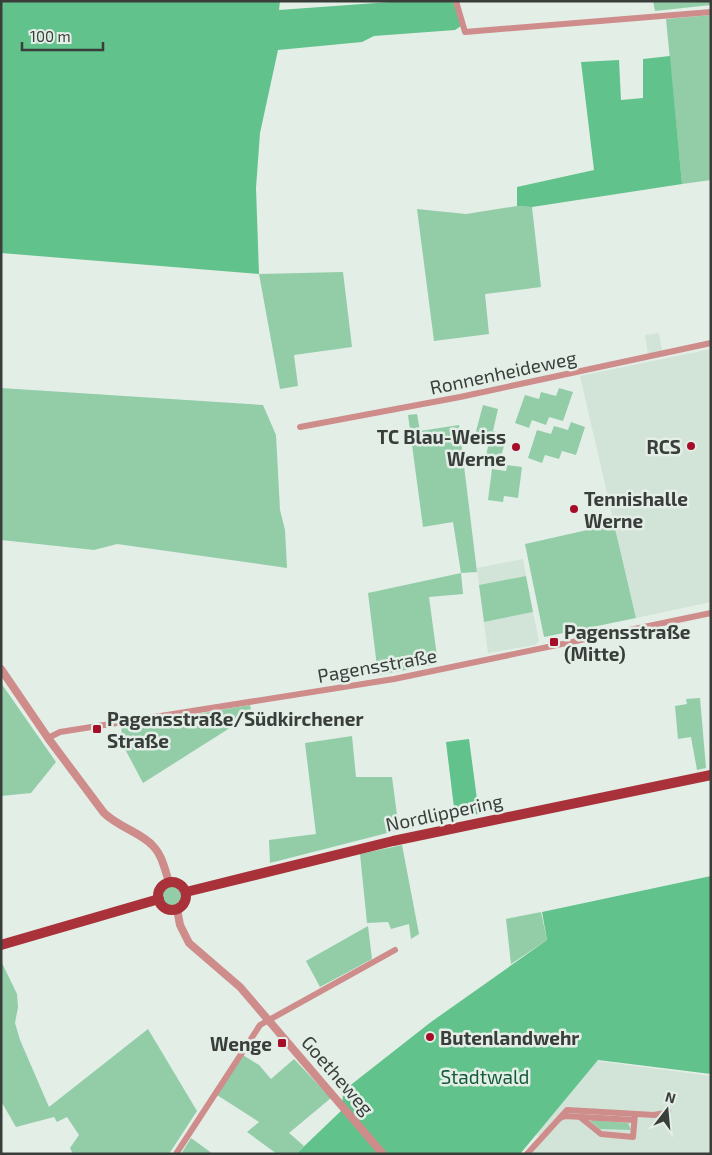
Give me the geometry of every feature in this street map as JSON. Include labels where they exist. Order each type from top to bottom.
[{"type":"main road","name":"Nordlippering","points":[[186,892],[422,835],[711,775]]},
{"type":"main road","points":[[169,882],[178,883],[186,892],[184,903],[177,909],[164,907],[158,899],[159,891],[169,882]]},
{"type":"main road","points":[[1,945],[158,899]]},
{"type":"street","points":[[456,1],[465,32],[711,12]]},
{"type":"street","name":"Ronnenheideweg","points":[[300,427],[460,397],[711,343]]},
{"type":"street","name":"Pagensstraße","points":[[48,738],[60,732],[394,679],[711,613]]},
{"type":"street","points":[[1,669],[48,738],[104,813],[114,823],[153,845],[161,858],[169,882]]},
{"type":"street","name":"Goetheweg","points":[[177,909],[180,925],[189,943],[233,980],[383,1154]]},
{"type":"street","points":[[176,1154],[253,1034],[268,1019],[395,950]]},
{"type":"street","points":[[527,1154],[566,1110],[635,1117]]},
{"type":"street","points":[[556,1120],[565,1116],[635,1117],[660,1115],[668,1110]]},
{"type":"street","points":[[580,1117],[601,1134],[633,1137],[635,1117]]},
{"type":"shaded area","points":[[659,333],[662,351],[648,354],[645,335]]},
{"type":"shaded area","points":[[711,349],[711,602],[636,618],[580,376]]},
{"type":"shaded area","points":[[523,559],[526,576],[479,585],[477,568]]},
{"type":"shaded area","points":[[533,612],[539,641],[535,645],[488,653],[484,622]]},
{"type":"shaded area","points":[[597,1061],[711,1076],[711,1154],[532,1154],[546,1137],[535,1135]]},
{"type":"green space","points":[[1,1],[280,1],[279,10],[404,1],[453,1],[461,26],[455,30],[374,36],[362,42],[278,50],[260,133],[256,188],[259,274],[1,253]]},
{"type":"green space","points":[[653,1],[711,1],[711,5],[655,11]]},
{"type":"green space","points":[[711,15],[711,180],[682,184],[666,19]]},
{"type":"green space","points":[[670,56],[682,184],[532,207],[517,206],[517,187],[594,170],[581,62],[619,60],[621,100],[643,98],[643,59]]},
{"type":"green space","points":[[517,206],[532,207],[541,287],[485,294],[489,334],[434,341],[417,209],[466,214]]},
{"type":"green space","points":[[343,272],[352,347],[294,355],[298,386],[280,389],[259,274]]},
{"type":"green space","points":[[1,388],[263,405],[276,435],[280,510],[285,530],[287,568],[117,544],[94,550],[1,540]]},
{"type":"green space","points":[[559,388],[573,392],[563,421],[549,417],[546,425],[532,420],[529,428],[515,423],[525,395],[539,399],[541,392],[556,396]]},
{"type":"green space","points":[[483,405],[498,409],[493,431],[507,435],[499,464],[485,460],[490,438],[475,435]]},
{"type":"green space","points":[[417,414],[420,431],[459,425],[477,572],[461,573],[453,522],[423,527],[408,415]]},
{"type":"green space","points":[[571,422],[585,427],[576,455],[562,451],[559,459],[545,455],[542,463],[528,458],[537,430],[551,434],[554,426],[568,430]]},
{"type":"green space","points":[[507,465],[522,467],[518,498],[504,496],[503,502],[488,500],[492,469],[506,471]]},
{"type":"green space","points":[[614,524],[636,618],[544,637],[525,544]]},
{"type":"green space","points":[[461,573],[463,594],[429,597],[438,664],[378,675],[368,593]]},
{"type":"green space","points":[[526,576],[533,612],[484,622],[479,585]]},
{"type":"green space","points":[[1,683],[56,762],[31,793],[1,796]]},
{"type":"green space","points":[[700,698],[706,768],[697,770],[691,737],[678,739],[675,706],[687,704],[686,699]]},
{"type":"green space","points":[[250,705],[252,714],[143,783],[117,734],[122,734],[121,727]]},
{"type":"green space","points":[[352,736],[356,777],[392,777],[399,830],[270,863],[269,840],[316,834],[305,743]]},
{"type":"green space","points":[[469,739],[479,814],[455,816],[446,742]]},
{"type":"green space","points":[[402,845],[419,934],[411,939],[409,924],[391,929],[388,922],[367,923],[360,854]]},
{"type":"green space","name":"Stadtwald","points":[[711,876],[711,1074],[598,1060],[520,1154],[296,1154],[342,1110],[343,1091],[431,1022],[547,940],[542,912]]},
{"type":"green space","points":[[172,885],[182,892],[183,896],[176,906],[172,907],[162,900],[161,896],[168,886]]},
{"type":"green space","points":[[541,912],[547,940],[511,964],[506,919]]},
{"type":"green space","points":[[368,926],[372,959],[320,987],[306,961]]},
{"type":"green space","points":[[1,961],[17,994],[18,1007],[15,1023],[20,1040],[49,1107],[148,1029],[197,1111],[169,1154],[73,1154],[70,1148],[79,1135],[67,1117],[57,1122],[54,1117],[16,1127],[1,1101]]},
{"type":"green space","points":[[243,1055],[259,1065],[271,1079],[294,1059],[331,1098],[289,1133],[304,1146],[296,1154],[277,1154],[247,1132],[259,1122],[217,1095]]},
{"type":"green space","points":[[590,1121],[628,1123],[631,1130],[600,1129]]},
{"type":"green space","points":[[191,1138],[213,1154],[181,1154]]},
{"type":"place","name":"RCS","points":[[691,446]]},
{"type":"place","name":"TC Blau-Weiss Werne","points":[[516,447]]},
{"type":"place","name":"Tennishalle Werne","points":[[574,509]]},
{"type":"place","name":"Pagensstraße (Mitte)","points":[[554,642]]},
{"type":"place","name":"Pagensstraße/Südkirchener Straße","points":[[97,729]]},
{"type":"place","name":"Butenlandwehr","points":[[430,1037]]},
{"type":"place","name":"Wenge","points":[[282,1043]]}]
